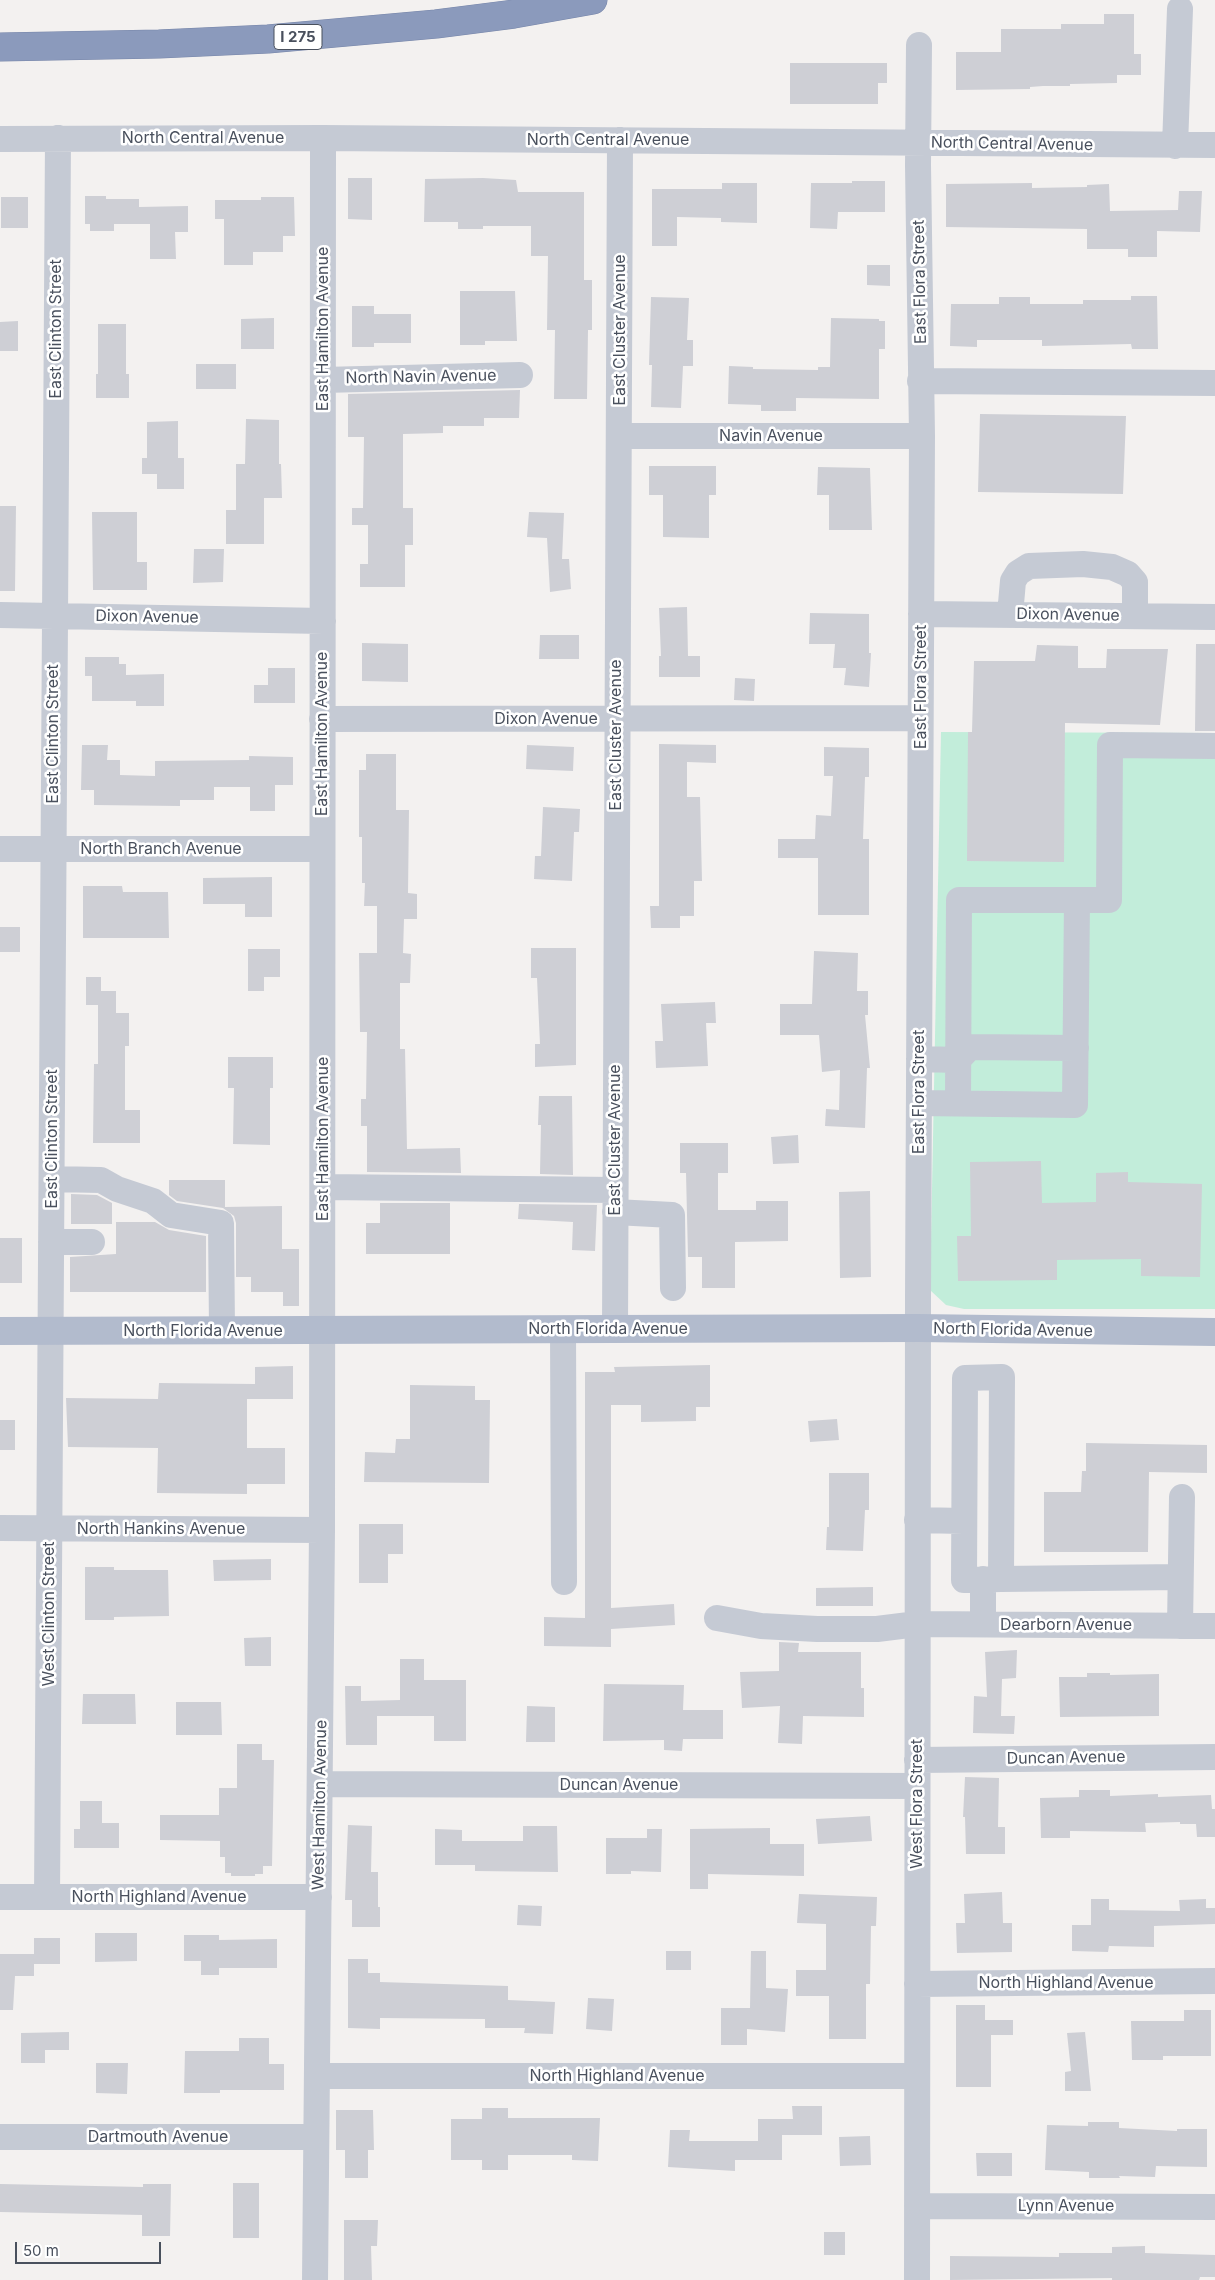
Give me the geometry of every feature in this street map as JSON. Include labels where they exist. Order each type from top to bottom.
[{"type":"highway","name":"I 275","points":[[0,47],[158,44],[268,39],[436,24],[514,14],[593,0]]},
{"type":"main road","name":"North Florida Avenue","points":[[0,1331],[918,1328],[1215,1332]]},
{"type":"street","points":[[1175,146],[1180,9]]},
{"type":"street","name":"East Flora Street","points":[[918,1328],[922,436],[920,381],[920,45]]},
{"type":"street","name":"East Clinton Street","points":[[51,1331],[58,138]]},
{"type":"street","name":"North Central Avenue","points":[[0,139],[323,138],[1215,145]]},
{"type":"street","name":"East Hamilton Avenue","points":[[322,1330],[323,138]]},
{"type":"street","name":"East Cluster Avenue","points":[[615,1329],[616,719],[620,140]]},
{"type":"street","name":"North Navin Avenue","points":[[323,380],[520,375]]},
{"type":"street","points":[[920,381],[1215,383]]},
{"type":"street","name":"Navin Avenue","points":[[619,436],[922,436]]},
{"type":"street","points":[[1010,615],[1013,581],[1018,573],[1029,566],[1083,564],[1112,567],[1128,574],[1135,582],[1135,616]]},
{"type":"street","name":"Dixon Avenue","points":[[921,614],[1215,616]]},
{"type":"street","name":"Dixon Avenue","points":[[0,615],[323,621]]},
{"type":"street","name":"Dixon Avenue","points":[[322,719],[920,718]]},
{"type":"street","points":[[920,901],[1109,900],[1110,744],[1215,746]]},
{"type":"street","name":"North Branch Avenue","points":[[0,849],[322,850]]},
{"type":"street","points":[[958,1102],[959,900]]},
{"type":"street","points":[[919,1103],[1075,1104],[1077,900]]},
{"type":"street","points":[[919,977],[959,977]]},
{"type":"street","points":[[919,1059],[958,1060],[970,1047],[1076,1048]]},
{"type":"street","points":[[52,1180],[101,1180],[117,1189],[153,1201],[172,1215],[221,1223],[222,1330]]},
{"type":"street","points":[[323,1187],[615,1201],[672,1215],[673,1288]]},
{"type":"street","points":[[51,1242],[92,1242]]},
{"type":"street","name":"West Flora Street","points":[[917,2280],[918,1328]]},
{"type":"street","points":[[564,1329],[564,1582]]},
{"type":"street","name":"West Hamilton Avenue","points":[[315,2280],[322,1330]]},
{"type":"street","name":"West Clinton Street","points":[[47,1897],[51,1331]]},
{"type":"street","points":[[983,1624],[992,1579],[1002,1378],[965,1378],[964,1580],[992,1579],[1180,1577]]},
{"type":"street","points":[[1180,1626],[1182,1496]]},
{"type":"street","points":[[918,1520],[963,1521]]},
{"type":"street","name":"North Hankins Avenue","points":[[0,1528],[322,1530]]},
{"type":"street","name":"Dearborn Avenue","points":[[717,1618],[761,1626],[818,1629],[877,1629],[918,1624],[1215,1626]]},
{"type":"street","name":"Duncan Avenue","points":[[918,1760],[1215,1757]]},
{"type":"street","name":"Duncan Avenue","points":[[320,1784],[918,1786]]},
{"type":"street","name":"North Highland Avenue","points":[[0,1897],[319,1897]]},
{"type":"street","name":"North Highland Avenue","points":[[917,1984],[1215,1981]]},
{"type":"street","name":"North Highland Avenue","points":[[317,2076],[917,2076]]},
{"type":"street","name":"Dartmouth Avenue","points":[[0,2137],[316,2137]]},
{"type":"street","name":"Lynn Avenue","points":[[917,2206],[1215,2207]]},
{"type":"green space","points":[[941,732],[1215,733],[1215,1309],[964,1309],[946,1305],[930,1290]]},
{"type":"building","points":[[1104,14],[1134,14],[1134,54],[1141,54],[1141,75],[1117,75],[1117,83],[1070,84],[1070,86],[1030,87],[1030,89],[956,90],[956,52],[1001,52],[1001,29],[1061,29],[1061,24],[1104,24]]},
{"type":"building","points":[[790,63],[887,63],[887,83],[878,83],[878,104],[790,104]]},
{"type":"building","points":[[348,178],[372,178],[372,220],[348,219]]},
{"type":"building","points":[[483,178],[516,180],[518,192],[584,192],[584,280],[592,280],[592,330],[588,330],[587,399],[554,399],[555,330],[547,330],[548,256],[531,256],[531,226],[483,226],[483,229],[458,229],[458,222],[424,222],[425,179]]},
{"type":"building","points":[[852,181],[885,181],[885,212],[838,212],[837,229],[810,228],[811,183],[852,183]]},
{"type":"building","points":[[722,183],[757,183],[757,223],[721,222],[721,218],[677,217],[677,246],[652,246],[652,189],[722,189]]},
{"type":"building","points":[[1032,183],[1032,188],[1087,187],[1087,185],[1109,184],[1110,211],[1178,210],[1179,191],[1202,191],[1200,232],[1157,231],[1157,257],[1128,257],[1128,249],[1087,249],[1087,229],[946,227],[946,184]]},
{"type":"building","points":[[85,196],[106,196],[106,199],[139,199],[139,207],[188,206],[188,232],[175,232],[176,259],[150,259],[150,224],[114,224],[114,231],[90,231],[90,224],[85,224]]},
{"type":"building","points":[[1,197],[28,197],[28,228],[1,228]]},
{"type":"building","points":[[261,197],[294,197],[295,236],[283,236],[283,252],[253,252],[253,265],[224,265],[224,219],[215,219],[215,200],[261,200]]},
{"type":"building","points":[[867,265],[890,265],[890,286],[867,285]]},
{"type":"building","points":[[460,291],[515,291],[517,341],[485,341],[485,345],[460,345]]},
{"type":"building","points":[[1131,296],[1157,296],[1158,349],[1132,349],[1131,344],[1042,346],[1042,340],[977,340],[977,347],[950,346],[951,304],[999,304],[999,297],[1030,297],[1030,304],[1083,304],[1083,300],[1131,300]]},
{"type":"building","points":[[651,297],[689,298],[687,340],[693,340],[693,366],[683,366],[681,408],[651,407],[652,365],[649,365]]},
{"type":"building","points":[[352,306],[374,306],[374,314],[411,314],[411,343],[374,343],[374,347],[352,347]]},
{"type":"building","points":[[274,318],[274,349],[241,349],[241,319]]},
{"type":"building","points":[[831,318],[879,319],[879,321],[885,321],[885,349],[879,349],[879,399],[796,398],[796,411],[761,411],[761,405],[728,404],[729,366],[753,367],[753,369],[818,370],[818,367],[830,367]]},
{"type":"building","points":[[18,321],[18,351],[0,351],[0,322]]},
{"type":"building","points":[[98,324],[126,324],[126,374],[129,374],[129,398],[96,398]]},
{"type":"building","points":[[196,364],[236,364],[236,389],[196,389]]},
{"type":"building","points":[[520,390],[519,418],[484,418],[484,426],[443,426],[443,433],[403,434],[403,508],[413,508],[413,545],[405,545],[405,587],[360,587],[360,564],[368,564],[368,525],[352,525],[352,508],[363,508],[364,437],[348,437],[348,394]]},
{"type":"building","points":[[980,414],[1126,416],[1123,494],[978,492]]},
{"type":"building","points":[[246,419],[279,420],[279,464],[281,464],[282,498],[264,498],[264,544],[226,544],[226,510],[236,510],[236,464],[245,464]]},
{"type":"building","points":[[178,421],[178,458],[184,458],[184,489],[157,489],[157,474],[142,474],[142,458],[147,458],[147,422]]},
{"type":"building","points":[[649,466],[716,466],[716,495],[709,495],[709,538],[663,537],[663,495],[649,495]]},
{"type":"building","points":[[818,467],[870,468],[872,530],[829,530],[829,495],[817,495]]},
{"type":"building","points":[[0,506],[16,506],[15,591],[0,591]]},
{"type":"building","points":[[92,512],[137,512],[137,562],[147,562],[147,590],[93,590]]},
{"type":"building","points":[[529,512],[564,513],[562,559],[569,559],[571,589],[550,592],[547,538],[527,537]]},
{"type":"building","points":[[194,549],[224,549],[223,582],[193,583]]},
{"type":"building","points":[[687,607],[688,656],[700,656],[700,677],[659,677],[659,656],[661,656],[659,608]]},
{"type":"building","points":[[810,613],[869,614],[869,653],[871,653],[869,687],[844,685],[846,668],[833,668],[835,644],[809,644]]},
{"type":"building","points":[[540,635],[579,635],[579,659],[539,659]]},
{"type":"building","points":[[362,643],[408,644],[408,682],[362,681]]},
{"type":"building","points":[[1196,644],[1215,644],[1215,731],[1195,731]]},
{"type":"building","points":[[1037,645],[1078,646],[1078,668],[1106,668],[1107,649],[1168,649],[1160,725],[1065,723],[1064,862],[967,861],[968,732],[972,732],[974,661],[1035,661]]},
{"type":"building","points":[[85,657],[119,657],[119,664],[126,664],[126,675],[164,674],[164,706],[136,706],[136,701],[92,701],[92,676],[85,676]]},
{"type":"building","points":[[268,668],[295,668],[295,703],[254,703],[254,685],[268,685]]},
{"type":"building","points":[[735,678],[755,679],[754,701],[734,700]]},
{"type":"building","points":[[659,744],[716,745],[716,763],[687,762],[687,797],[700,797],[702,881],[694,881],[694,916],[680,916],[680,928],[651,928],[650,906],[659,906]]},
{"type":"building","points":[[82,745],[108,745],[107,760],[120,760],[120,775],[155,776],[155,761],[249,760],[249,756],[293,757],[293,785],[275,785],[275,811],[250,811],[250,787],[214,787],[214,800],[180,800],[180,806],[94,805],[94,790],[81,790]]},
{"type":"building","points":[[527,745],[574,747],[573,771],[526,769]]},
{"type":"building","points":[[824,747],[869,748],[869,777],[865,777],[863,839],[869,839],[869,915],[818,915],[818,858],[778,858],[778,839],[815,839],[816,815],[831,816],[833,776],[824,776]]},
{"type":"building","points":[[366,754],[396,754],[396,810],[409,810],[408,893],[417,894],[417,919],[404,919],[403,953],[411,954],[410,983],[400,983],[400,1049],[405,1049],[407,1149],[460,1148],[461,1173],[367,1172],[367,1126],[361,1126],[361,1099],[366,1099],[367,1032],[360,1032],[359,953],[377,953],[377,906],[364,906],[365,883],[362,883],[362,837],[359,837],[359,770],[366,770]]},
{"type":"building","points":[[543,807],[580,809],[579,832],[574,832],[572,881],[534,879],[535,856],[541,856]]},
{"type":"building","points":[[272,877],[272,917],[245,917],[245,904],[203,904],[203,878]]},
{"type":"building","points":[[83,886],[122,886],[123,892],[168,892],[169,938],[83,938]]},
{"type":"building","points":[[0,927],[20,927],[20,952],[0,952]]},
{"type":"building","points":[[531,948],[576,948],[576,1065],[535,1067],[535,1044],[540,1044],[537,978],[531,978]]},
{"type":"building","points":[[248,949],[280,949],[280,977],[264,977],[264,991],[248,991]]},
{"type":"building","points":[[814,951],[858,953],[857,991],[868,991],[868,1015],[865,1015],[870,1068],[867,1068],[865,1128],[825,1126],[826,1109],[839,1110],[840,1070],[822,1072],[819,1035],[780,1035],[780,1004],[812,1004]]},
{"type":"building","points":[[86,977],[101,977],[101,991],[116,991],[116,1013],[129,1013],[129,1046],[125,1046],[125,1110],[140,1110],[140,1143],[93,1143],[94,1064],[98,1064],[98,1005],[86,1005]]},
{"type":"building","points":[[715,1002],[716,1023],[706,1023],[708,1066],[656,1068],[655,1041],[663,1041],[661,1004]]},
{"type":"building","points":[[228,1057],[273,1057],[273,1088],[270,1088],[270,1145],[233,1144],[234,1088],[228,1088]]},
{"type":"building","points":[[539,1096],[572,1096],[573,1175],[540,1174],[541,1125],[538,1125]]},
{"type":"building","points":[[798,1135],[799,1163],[773,1164],[771,1137]]},
{"type":"building","points":[[680,1143],[728,1143],[728,1173],[718,1173],[718,1210],[756,1210],[756,1201],[788,1201],[788,1241],[735,1242],[735,1288],[702,1288],[702,1257],[688,1257],[686,1173],[680,1173]]},
{"type":"building","points":[[1041,1161],[1042,1203],[1096,1202],[1096,1173],[1128,1172],[1128,1182],[1202,1184],[1200,1277],[1141,1276],[1141,1259],[1057,1260],[1057,1280],[958,1281],[957,1236],[971,1236],[970,1162]]},
{"type":"building","points":[[169,1180],[225,1180],[225,1207],[282,1206],[282,1249],[299,1249],[299,1306],[283,1306],[283,1292],[251,1292],[251,1277],[236,1277],[236,1223],[234,1216],[223,1208],[177,1201],[169,1195]]},
{"type":"building","points":[[870,1191],[871,1277],[840,1278],[839,1192]]},
{"type":"building","points":[[71,1194],[97,1195],[112,1203],[112,1224],[71,1224]]},
{"type":"building","points":[[380,1203],[450,1203],[450,1254],[366,1254],[366,1223],[380,1223]]},
{"type":"building","points":[[519,1204],[597,1205],[595,1251],[572,1250],[573,1222],[518,1219]]},
{"type":"building","points":[[116,1222],[155,1222],[169,1230],[206,1236],[206,1292],[70,1292],[70,1257],[116,1254]]},
{"type":"building","points":[[0,1238],[22,1238],[22,1283],[0,1283]]},
{"type":"building","points":[[710,1365],[710,1407],[696,1407],[696,1421],[641,1422],[641,1405],[611,1405],[611,1608],[674,1604],[675,1625],[611,1629],[611,1647],[544,1646],[544,1617],[585,1618],[585,1372],[615,1372],[614,1367]]},
{"type":"building","points":[[293,1366],[293,1399],[247,1399],[247,1448],[285,1448],[285,1484],[247,1484],[247,1494],[157,1493],[158,1448],[68,1447],[66,1398],[158,1399],[159,1383],[255,1384],[255,1367]]},
{"type":"building","points":[[410,1385],[475,1386],[475,1400],[490,1400],[489,1483],[364,1482],[365,1452],[395,1453],[396,1439],[410,1439]]},
{"type":"building","points":[[837,1419],[839,1440],[810,1442],[808,1421]]},
{"type":"building","points":[[0,1420],[15,1420],[15,1450],[0,1450]]},
{"type":"building","points":[[1086,1443],[1207,1445],[1207,1473],[1149,1472],[1148,1552],[1044,1552],[1044,1492],[1081,1492],[1082,1471],[1086,1471]]},
{"type":"building","points":[[829,1473],[869,1473],[869,1510],[865,1510],[863,1551],[826,1550],[827,1527],[829,1527]]},
{"type":"building","points":[[359,1524],[403,1524],[403,1554],[388,1554],[388,1583],[359,1583]]},
{"type":"building","points":[[271,1559],[271,1580],[214,1581],[213,1560]]},
{"type":"building","points":[[85,1567],[114,1567],[114,1570],[168,1570],[169,1616],[114,1617],[114,1620],[85,1620]]},
{"type":"building","points":[[873,1587],[873,1606],[816,1606],[816,1588]]},
{"type":"building","points":[[271,1637],[271,1666],[245,1666],[244,1638]]},
{"type":"building","points":[[779,1642],[799,1643],[798,1652],[861,1652],[861,1688],[864,1688],[864,1717],[803,1716],[802,1744],[778,1743],[780,1706],[742,1708],[740,1672],[779,1671]]},
{"type":"building","points":[[1017,1650],[1016,1678],[1002,1679],[1001,1716],[1015,1716],[1014,1734],[973,1733],[974,1696],[987,1697],[985,1652]]},
{"type":"building","points":[[400,1659],[424,1659],[424,1680],[466,1680],[466,1741],[434,1741],[434,1716],[377,1716],[377,1745],[346,1745],[345,1686],[361,1686],[361,1701],[400,1700]]},
{"type":"building","points":[[1087,1673],[1110,1673],[1110,1675],[1159,1674],[1159,1716],[1060,1717],[1059,1677],[1087,1677]]},
{"type":"building","points":[[604,1684],[684,1685],[683,1710],[723,1710],[723,1739],[683,1739],[682,1751],[664,1750],[664,1740],[603,1741]]},
{"type":"building","points":[[83,1694],[135,1694],[136,1724],[82,1724]]},
{"type":"building","points":[[176,1702],[221,1702],[222,1735],[176,1735]]},
{"type":"building","points":[[527,1706],[555,1707],[555,1742],[526,1742]]},
{"type":"building","points":[[237,1744],[262,1744],[262,1760],[274,1760],[272,1866],[263,1866],[263,1874],[255,1874],[255,1876],[231,1876],[231,1873],[225,1873],[225,1857],[220,1857],[220,1841],[160,1840],[160,1815],[219,1815],[219,1788],[237,1788]]},
{"type":"building","points":[[965,1777],[999,1778],[998,1827],[1005,1827],[1005,1854],[966,1854],[965,1817],[963,1817]]},
{"type":"building","points":[[1079,1790],[1110,1790],[1110,1796],[1158,1794],[1158,1797],[1211,1795],[1212,1809],[1215,1809],[1215,1837],[1197,1837],[1196,1824],[1180,1824],[1180,1822],[1145,1823],[1146,1832],[1070,1831],[1070,1838],[1041,1838],[1040,1798],[1079,1797]]},
{"type":"building","points":[[80,1801],[102,1801],[102,1823],[119,1823],[119,1848],[74,1848],[74,1829],[80,1829]]},
{"type":"building","points":[[870,1816],[872,1841],[818,1844],[816,1819]]},
{"type":"building","points":[[348,1825],[372,1826],[371,1872],[378,1872],[380,1927],[352,1927],[352,1900],[345,1900]]},
{"type":"building","points":[[523,1826],[557,1826],[558,1872],[475,1871],[475,1865],[435,1865],[435,1829],[462,1830],[462,1841],[523,1841]]},
{"type":"building","points":[[770,1828],[770,1844],[804,1844],[804,1876],[708,1874],[708,1889],[690,1889],[690,1829]]},
{"type":"building","points":[[647,1829],[662,1829],[661,1872],[631,1871],[631,1874],[606,1874],[606,1838],[647,1838]]},
{"type":"building","points":[[1002,1892],[1003,1923],[1012,1923],[1012,1952],[957,1953],[956,1923],[965,1923],[964,1894]]},
{"type":"building","points":[[799,1894],[877,1897],[876,1926],[871,1926],[870,1984],[866,1984],[866,2039],[829,2039],[829,1996],[796,1996],[796,1970],[826,1970],[826,1924],[797,1923]]},
{"type":"building","points":[[1091,1899],[1109,1899],[1109,1910],[1180,1911],[1179,1900],[1206,1899],[1206,1908],[1215,1908],[1215,1924],[1154,1926],[1154,1947],[1109,1946],[1108,1952],[1072,1951],[1072,1925],[1091,1925]]},
{"type":"building","points":[[518,1905],[542,1906],[541,1926],[517,1925]]},
{"type":"building","points":[[95,1933],[137,1933],[137,1961],[95,1962]]},
{"type":"building","points":[[184,1935],[219,1935],[219,1940],[277,1939],[277,1968],[219,1968],[219,1975],[201,1975],[201,1961],[184,1961]]},
{"type":"building","points":[[34,1938],[60,1938],[60,1964],[34,1964],[34,1976],[15,1976],[13,2010],[0,2010],[0,1954],[34,1954]]},
{"type":"building","points":[[666,1951],[691,1951],[691,1970],[666,1970]]},
{"type":"building","points":[[751,1951],[766,1951],[766,1988],[788,1989],[785,2032],[747,2029],[747,2045],[721,2045],[721,2008],[750,2008]]},
{"type":"building","points":[[348,1959],[368,1959],[368,1973],[380,1973],[380,1982],[508,1986],[508,2000],[555,2002],[553,2034],[524,2033],[525,2028],[485,2028],[485,2019],[380,2018],[380,2029],[348,2028]]},
{"type":"building","points":[[588,1998],[614,1999],[612,2031],[586,2029]]},
{"type":"building","points":[[956,2005],[985,2005],[985,2020],[1013,2020],[1013,2035],[991,2035],[991,2087],[956,2087]]},
{"type":"building","points":[[1184,2010],[1211,2010],[1211,2056],[1163,2056],[1163,2060],[1132,2060],[1131,2021],[1184,2021]]},
{"type":"building","points":[[69,2032],[69,2050],[45,2050],[45,2063],[21,2063],[21,2033]]},
{"type":"building","points":[[1085,2032],[1091,2091],[1065,2091],[1065,2072],[1071,2071],[1067,2033]]},
{"type":"building","points":[[239,2038],[269,2038],[269,2064],[284,2064],[284,2090],[220,2090],[220,2093],[184,2093],[185,2051],[239,2051]]},
{"type":"building","points":[[96,2063],[128,2063],[127,2094],[96,2093]]},
{"type":"building","points":[[792,2106],[822,2106],[822,2135],[782,2135],[782,2160],[735,2160],[735,2171],[668,2167],[670,2130],[690,2130],[689,2141],[758,2141],[758,2119],[793,2119]]},
{"type":"building","points":[[482,2108],[508,2108],[508,2118],[600,2118],[598,2161],[572,2160],[572,2155],[508,2155],[508,2170],[482,2170],[482,2160],[451,2160],[451,2119],[482,2119]]},
{"type":"building","points":[[336,2110],[373,2110],[374,2150],[368,2150],[368,2178],[345,2178],[345,2150],[336,2150]]},
{"type":"building","points":[[1088,2122],[1119,2122],[1119,2128],[1177,2131],[1177,2129],[1207,2129],[1207,2167],[1156,2166],[1155,2177],[1119,2176],[1120,2178],[1089,2178],[1089,2172],[1045,2170],[1047,2125],[1088,2126]]},
{"type":"building","points":[[870,2136],[871,2165],[840,2166],[839,2137]]},
{"type":"building","points":[[976,2153],[1012,2153],[1012,2176],[977,2176]]},
{"type":"building","points":[[233,2183],[259,2183],[259,2238],[233,2238]]},
{"type":"building","points":[[0,2184],[143,2187],[143,2184],[171,2184],[170,2236],[142,2236],[142,2215],[0,2212]]},
{"type":"building","points":[[344,2220],[378,2220],[377,2246],[371,2246],[372,2280],[344,2280]]},
{"type":"building","points":[[824,2232],[845,2232],[845,2255],[824,2255]]},
{"type":"building","points":[[1145,2246],[1145,2253],[1215,2255],[1215,2277],[1200,2277],[1199,2280],[1112,2280],[1112,2278],[950,2280],[950,2256],[1059,2257],[1059,2253],[1112,2253],[1112,2247]]}]
